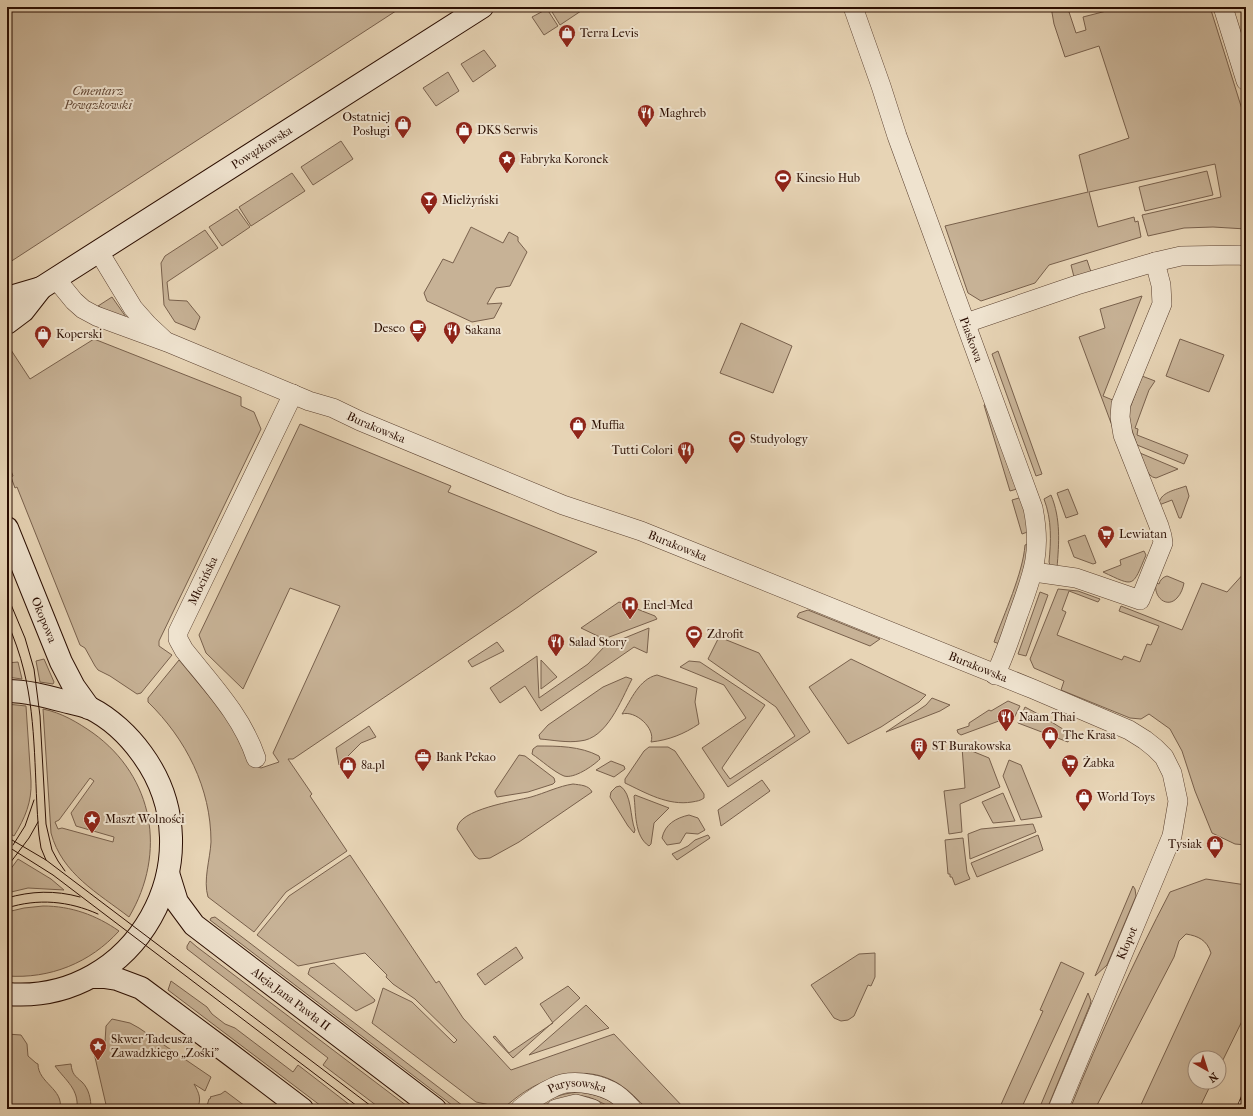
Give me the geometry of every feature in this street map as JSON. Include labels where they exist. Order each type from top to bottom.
[{"type":"main road","name":"Powązkowska","points":[[7,323],[23,311],[49,284],[482,7]]},
{"type":"main road","name":"Powązkowska","points":[[7,298],[49,284]]},
{"type":"main road","name":"Okopowa","points":[[7,528],[61,662],[74,687],[89,708]]},
{"type":"main road","points":[[7,691],[37,694],[89,708],[107,719],[124,734],[142,754],[156,778],[167,808],[170,830],[168,873],[158,904],[142,932],[119,958],[110,966],[92,977],[66,987],[50,992],[7,994]]},
{"type":"main road","name":"Aleja Jana Pawła II","points":[[168,873],[178,902],[194,925],[435,1109]]},
{"type":"main road","points":[[92,977],[117,979],[141,988],[302,1109]]},
{"type":"street","name":"Piaskowa","points":[[853,7],[897,136],[1033,508],[1037,527],[1037,549],[1034,572],[1004,656],[995,675]]},
{"type":"street","points":[[1223,7],[1246,81]]},
{"type":"street","name":"Burakowska","points":[[99,252],[133,308],[148,326],[167,342]]},
{"type":"street","points":[[966,323],[1077,285],[1155,262],[1181,256],[1246,256]]},
{"type":"street","points":[[1034,572],[1076,578],[1140,600],[1162,543],[1159,526],[1123,435],[1120,417],[1121,404],[1162,304],[1161,285],[1155,262]]},
{"type":"street","name":"Burakowska","points":[[49,284],[83,309],[125,328],[167,342],[293,394],[333,408],[360,421],[563,505],[642,531],[1129,730],[1146,740],[1155,748],[1164,757],[1172,773]]},
{"type":"street","name":"Młocińska","points":[[256,758],[244,728],[232,710],[184,650],[178,639],[178,632],[180,624],[293,394]]},
{"type":"street","name":"Kłopot","points":[[1058,1109],[1172,836],[1178,801],[1172,773]]},
{"type":"street","name":"Parysowska","points":[[520,1109],[555,1086],[570,1082],[586,1083],[610,1090],[620,1097],[632,1109]]},
{"type":"street","name":"Parysowska","points":[[556,1109],[576,1104],[593,1109]]},
{"type":"green space","name":"Cmentarz Powązkowski","points":[[7,7],[402,7],[7,264]]},
{"type":"green space","points":[[549,7],[587,7],[560,25]]},
{"type":"green space","points":[[1051,7],[1070,7],[1071,11],[1069,12],[1076,33],[1086,30],[1083,17],[1122,7],[1210,7],[1246,122],[1246,157],[1243,159],[1246,170],[1246,229],[1213,227],[1184,228],[1148,236],[1142,215],[1221,197],[1215,164],[1089,192],[1098,227],[1134,217],[1135,222],[1138,221],[1141,237],[1049,265],[1035,283],[981,301],[968,293],[945,226],[1088,192],[1079,155],[1129,138],[1099,46],[1065,57],[1054,24]]},
{"type":"green space","points":[[547,9],[558,26],[544,35],[532,17]]},
{"type":"green space","points":[[484,50],[496,66],[473,82],[461,64]]},
{"type":"green space","points":[[448,72],[459,91],[436,106],[423,88]]},
{"type":"green space","points":[[341,141],[353,159],[313,185],[301,167]]},
{"type":"green space","points":[[1207,171],[1213,195],[1145,211],[1139,187]]},
{"type":"green space","points":[[292,173],[305,191],[251,226],[239,207]]},
{"type":"green space","points":[[237,209],[250,227],[222,246],[209,227]]},
{"type":"green space","points":[[471,227],[503,243],[509,232],[518,237],[518,241],[527,252],[510,286],[496,288],[487,304],[502,303],[494,318],[472,322],[427,301],[424,293],[443,259],[453,263]]},
{"type":"green space","points":[[205,230],[218,248],[167,282],[169,300],[187,301],[200,317],[195,330],[175,322],[164,305],[161,263],[165,256]]},
{"type":"green space","points":[[1087,260],[1091,272],[1074,277],[1071,265]]},
{"type":"green space","points":[[1142,296],[1103,396],[1115,401],[1117,439],[1079,337],[1105,328],[1100,309]]},
{"type":"green space","points":[[112,297],[126,317],[114,315],[98,306]]},
{"type":"green space","points":[[741,323],[792,346],[773,393],[720,373]]},
{"type":"green space","points":[[94,339],[241,397],[241,406],[254,412],[261,429],[159,641],[159,646],[172,655],[141,693],[137,694],[98,670],[85,648],[80,645],[17,487],[15,488],[11,477],[13,476],[7,461],[7,352],[11,350],[30,379]]},
{"type":"green space","points":[[1180,339],[1224,355],[1209,392],[1166,376]]},
{"type":"green space","points":[[998,351],[1042,474],[1036,476],[992,354]]},
{"type":"green space","points":[[1142,376],[1155,381],[1149,390],[1135,428],[1138,429],[1137,435],[1188,455],[1184,464],[1137,445],[1127,416]]},
{"type":"green space","points":[[988,403],[1017,489],[1010,491],[984,405]]},
{"type":"green space","points":[[300,424],[451,486],[448,492],[597,552],[293,759],[288,759],[312,794],[310,796],[347,851],[286,892],[254,932],[208,897],[206,884],[211,842],[210,822],[201,784],[185,748],[162,716],[148,702],[148,698],[179,660],[234,726],[248,762],[261,768],[279,762],[273,753],[340,606],[290,588],[243,689],[206,653],[199,635]]},
{"type":"green space","points":[[1140,453],[1178,469],[1156,478],[1153,477],[1144,465]]},
{"type":"green space","points":[[1186,486],[1189,496],[1181,518],[1179,518],[1172,500],[1159,505],[1165,494]]},
{"type":"green space","points":[[1068,489],[1078,514],[1066,518],[1057,493]]},
{"type":"green space","points":[[1051,495],[1058,522],[1059,540],[1057,568],[1050,565],[1049,562],[1050,523],[1044,499]]},
{"type":"green space","points":[[1022,498],[1030,531],[1022,534],[1012,500]]},
{"type":"green space","points":[[1085,535],[1096,563],[1093,564],[1074,557],[1068,541]]},
{"type":"green space","points":[[1030,543],[1030,553],[1000,644],[994,642],[1017,581],[1024,556],[1025,545]]},
{"type":"green space","points":[[1144,551],[1146,555],[1138,574],[1131,582],[1121,580],[1103,572],[1121,565],[1120,560]]},
{"type":"green space","points":[[1246,571],[1246,845],[1235,844],[1212,833],[1195,791],[1182,751],[1170,729],[1149,714],[1141,719],[1130,718],[1061,690],[1064,681],[1034,668],[1030,659],[1058,589],[1078,591],[1100,599],[1098,602],[1069,591],[1062,610],[1066,612],[1057,635],[1122,660],[1124,656],[1140,662],[1147,644],[1151,645],[1159,626],[1119,611],[1121,606],[1182,630],[1202,583],[1227,592]]},
{"type":"green space","points":[[1167,576],[1184,583],[1182,591],[1173,601],[1165,602],[1157,593],[1156,583],[1159,584],[1164,577]]},
{"type":"green space","points":[[1040,592],[1048,595],[1026,656],[1018,654]]},
{"type":"green space","points":[[619,602],[655,616],[657,619],[604,639],[581,628]]},
{"type":"green space","points":[[808,610],[880,639],[870,646],[797,617],[799,613]]},
{"type":"green space","points":[[649,628],[647,653],[634,647],[541,711],[525,686],[500,703],[490,688],[537,656],[539,698],[588,664],[605,646]]},
{"type":"green space","points":[[719,637],[759,653],[810,732],[728,787],[702,748],[746,718],[724,685],[680,667],[689,661],[700,662],[765,705],[722,768],[730,779],[795,736],[776,707],[708,659]]},
{"type":"green space","points":[[497,642],[504,651],[472,667],[468,661]]},
{"type":"green space","points":[[44,659],[54,682],[53,684],[40,682],[36,661]]},
{"type":"green space","points":[[851,659],[926,695],[919,702],[881,727],[848,744],[809,687]]},
{"type":"green space","points":[[541,660],[557,677],[541,689]]},
{"type":"green space","points":[[18,662],[22,679],[7,677],[7,663]]},
{"type":"green space","points":[[657,675],[697,688],[695,702],[699,724],[676,736],[651,742],[652,737],[650,731],[643,721],[638,717],[627,713],[622,714],[640,685],[651,677]]},
{"type":"green space","points":[[626,677],[632,679],[618,707],[605,726],[590,739],[565,742],[540,739],[539,735],[548,725],[603,687]]},
{"type":"green space","points":[[932,698],[950,705],[940,711],[886,732],[926,705]]},
{"type":"green space","points":[[1008,701],[1020,706],[1013,720],[1007,718],[961,735],[958,733],[957,730],[969,726],[969,723],[989,710],[991,711]]},
{"type":"green space","points":[[7,704],[26,706],[31,781],[27,810],[14,836],[7,832]]},
{"type":"green space","points":[[1025,707],[1071,734],[1068,742],[1018,723]]},
{"type":"green space","points":[[43,709],[69,718],[81,725],[114,751],[130,771],[141,794],[148,818],[150,842],[148,867],[141,893],[129,917],[94,891],[72,871],[63,860],[51,833]],"holes":[[[90,778],[94,781],[71,813],[76,826],[114,837],[113,842],[62,828],[58,829],[55,822],[59,820]]]},
{"type":"green space","points":[[369,726],[376,737],[361,743],[339,765],[336,748]]},
{"type":"green space","points":[[537,746],[577,748],[599,756],[600,759],[578,774],[573,776],[564,776],[532,754],[533,749]]},
{"type":"green space","points":[[649,747],[668,747],[675,751],[704,794],[704,798],[692,802],[674,802],[657,798],[625,783],[625,779],[644,751]]},
{"type":"green space","points":[[962,747],[989,758],[1000,787],[960,804],[962,832],[949,834],[944,791],[965,788]]},
{"type":"green space","points":[[519,755],[525,756],[554,778],[555,782],[528,792],[497,797],[495,791]]},
{"type":"green space","points":[[1009,760],[1021,765],[1042,817],[1021,820],[1003,776]]},
{"type":"green space","points":[[611,761],[624,766],[625,769],[614,777],[596,770]]},
{"type":"green space","points":[[762,780],[770,791],[721,826],[718,810]]},
{"type":"green space","points":[[573,784],[587,787],[592,792],[519,842],[490,858],[479,859],[475,856],[457,829],[460,822],[467,816],[477,811]]},
{"type":"green space","points":[[620,786],[624,789],[629,800],[635,830],[634,833],[610,797],[611,792],[616,787]]},
{"type":"green space","points":[[1003,793],[1015,821],[993,823],[982,802]]},
{"type":"green space","points":[[635,795],[669,808],[654,823],[651,844],[649,846],[644,842],[638,830]]},
{"type":"green space","points":[[689,815],[698,818],[705,830],[698,834],[686,833],[680,843],[667,845],[662,838],[668,825]]},
{"type":"green space","points":[[1033,824],[1036,832],[970,859],[968,834],[981,829]]},
{"type":"green space","points":[[708,835],[710,838],[677,860],[672,854],[688,846],[695,840]]},
{"type":"green space","points":[[1038,835],[1043,850],[977,877],[971,863]]},
{"type":"green space","points":[[963,838],[967,872],[970,879],[955,885],[952,877],[948,874],[945,840]]},
{"type":"green space","points":[[350,855],[436,983],[439,981],[463,1018],[511,1070],[614,1034],[685,1109],[647,1109],[619,1084],[604,1077],[589,1074],[558,1076],[543,1082],[529,1089],[504,1108],[476,1102],[372,1023],[383,988],[412,1002],[454,1043],[457,1040],[415,999],[393,984],[386,977],[387,975],[365,953],[298,966],[257,935],[289,896]]},
{"type":"green space","points":[[18,859],[51,879],[64,890],[28,888],[7,893],[7,874]]},
{"type":"green space","points":[[1206,879],[1246,885],[1246,1013],[1227,1052],[1227,1050],[1187,1050],[1187,1090],[1208,1090],[1199,1109],[1139,1109],[1211,953],[1202,939],[1186,934],[1179,941],[1174,957],[1095,1109],[1070,1109],[1117,999],[1170,892]]},
{"type":"green space","points":[[1133,886],[1136,896],[1107,965],[1095,976]]},
{"type":"green space","points":[[43,906],[53,906],[83,912],[101,920],[119,931],[95,952],[68,967],[39,975],[7,976],[7,912]]},
{"type":"green space","points":[[215,917],[467,1109],[457,1109],[210,920],[211,918]]},
{"type":"green space","points":[[190,941],[411,1109],[381,1109],[323,1065],[328,1058],[187,949]]},
{"type":"green space","points":[[516,947],[523,958],[485,985],[477,974]]},
{"type":"green space","points":[[875,953],[875,977],[871,986],[868,985],[854,1016],[848,1020],[841,1021],[834,1018],[811,985],[859,954]]},
{"type":"green space","points":[[1061,962],[1084,973],[1021,1109],[999,1109],[1043,1011],[1040,1010]]},
{"type":"green space","points":[[334,963],[375,1000],[374,1002],[356,1011],[308,974],[310,968]]},
{"type":"green space","points":[[171,981],[207,1007],[212,1014],[225,1024],[235,1028],[293,1072],[298,1065],[355,1109],[325,1109],[168,990]]},
{"type":"green space","points":[[568,986],[580,998],[553,1022],[540,1004]]},
{"type":"green space","points":[[1088,993],[1091,1001],[1090,1005],[1047,1109],[1039,1109]]},
{"type":"green space","points":[[586,1005],[609,1028],[529,1055]]},
{"type":"green space","points":[[112,1019],[130,1023],[139,1028],[211,1077],[205,1091],[194,1084],[199,1096],[197,1109],[107,1109],[94,1053],[105,1042],[106,1026]]},
{"type":"green space","points":[[549,1026],[513,1058],[493,1037],[495,1036],[509,1053]]},
{"type":"green space","points":[[7,1034],[21,1035],[27,1044],[28,1056],[38,1064],[39,1071],[42,1076],[58,1096],[60,1109],[7,1109]]},
{"type":"green space","points":[[71,1064],[74,1074],[88,1091],[91,1109],[77,1109],[74,1091],[55,1066]]},
{"type":"green space","points":[[225,1091],[249,1109],[206,1109],[209,1099],[211,1098],[210,1097],[221,1094]]},
{"type":"green space","points":[[579,1092],[601,1097],[621,1109],[610,1107],[589,1097],[576,1096],[534,1109],[555,1097]]},
{"type":"tram line","points":[[7,595],[25,638],[34,669],[40,716],[46,824],[52,850],[65,871]]},
{"type":"tram line","points":[[7,621],[21,658],[28,691],[33,732],[39,835],[41,848],[46,860]]},
{"type":"tram line","points":[[13,845],[25,826],[34,800]]},
{"type":"tram line","points":[[7,867],[29,838],[38,822]]},
{"type":"tram line","points":[[7,837],[46,860],[375,1109]]},
{"type":"tram line","points":[[7,846],[53,875],[361,1109]]},
{"type":"tram line","points":[[7,898],[43,892],[61,893],[80,897]]},
{"type":"tram line","points":[[7,908],[30,903],[53,902],[76,906],[98,914]]},
{"type":"railway","points":[[1238,1109],[1246,1090]]},
{"type":"place","name":"Terra Levis","points":[[567,48]]},
{"type":"place","name":"Maghreb","points":[[646,128]]},
{"type":"place","name":"Ostatniej Posługi","points":[[403,139]]},
{"type":"place","name":"DKS Serwis","points":[[464,145]]},
{"type":"place","name":"Fabryka Koronek","points":[[507,174]]},
{"type":"place","name":"Kinesio Hub","points":[[783,193]]},
{"type":"place","name":"Mielżyński","points":[[429,215]]},
{"type":"place","name":"Deseo","points":[[418,343]]},
{"type":"place","name":"Sakana","points":[[452,345]]},
{"type":"place","name":"Koperski","points":[[43,349]]},
{"type":"place","name":"Muffia","points":[[578,440]]},
{"type":"place","name":"Studyology","points":[[737,454]]},
{"type":"place","name":"Tutti Colori","points":[[686,465]]},
{"type":"place","name":"Lewiatan","points":[[1106,549]]},
{"type":"place","name":"Enel-Med","points":[[630,620]]},
{"type":"place","name":"Zdrofit","points":[[694,649]]},
{"type":"place","name":"Salad Story","points":[[556,657]]},
{"type":"place","name":"Naam Thai","points":[[1006,732]]},
{"type":"place","name":"The Krasa","points":[[1050,750]]},
{"type":"place","name":"ST Burakowska","points":[[919,761]]},
{"type":"place","name":"Bank Pekao","points":[[423,772]]},
{"type":"place","name":"Żabka","points":[[1070,778]]},
{"type":"place","name":"8a.pl","points":[[348,780]]},
{"type":"place","name":"World Toys","points":[[1084,812]]},
{"type":"place","name":"Maszt Wolności","points":[[92,834]]},
{"type":"place","name":"Tysiak","points":[[1215,859]]},
{"type":"place","name":"Skwer Tadeusza Zawadzkiego „Zośki”","points":[[98,1061]]}]
